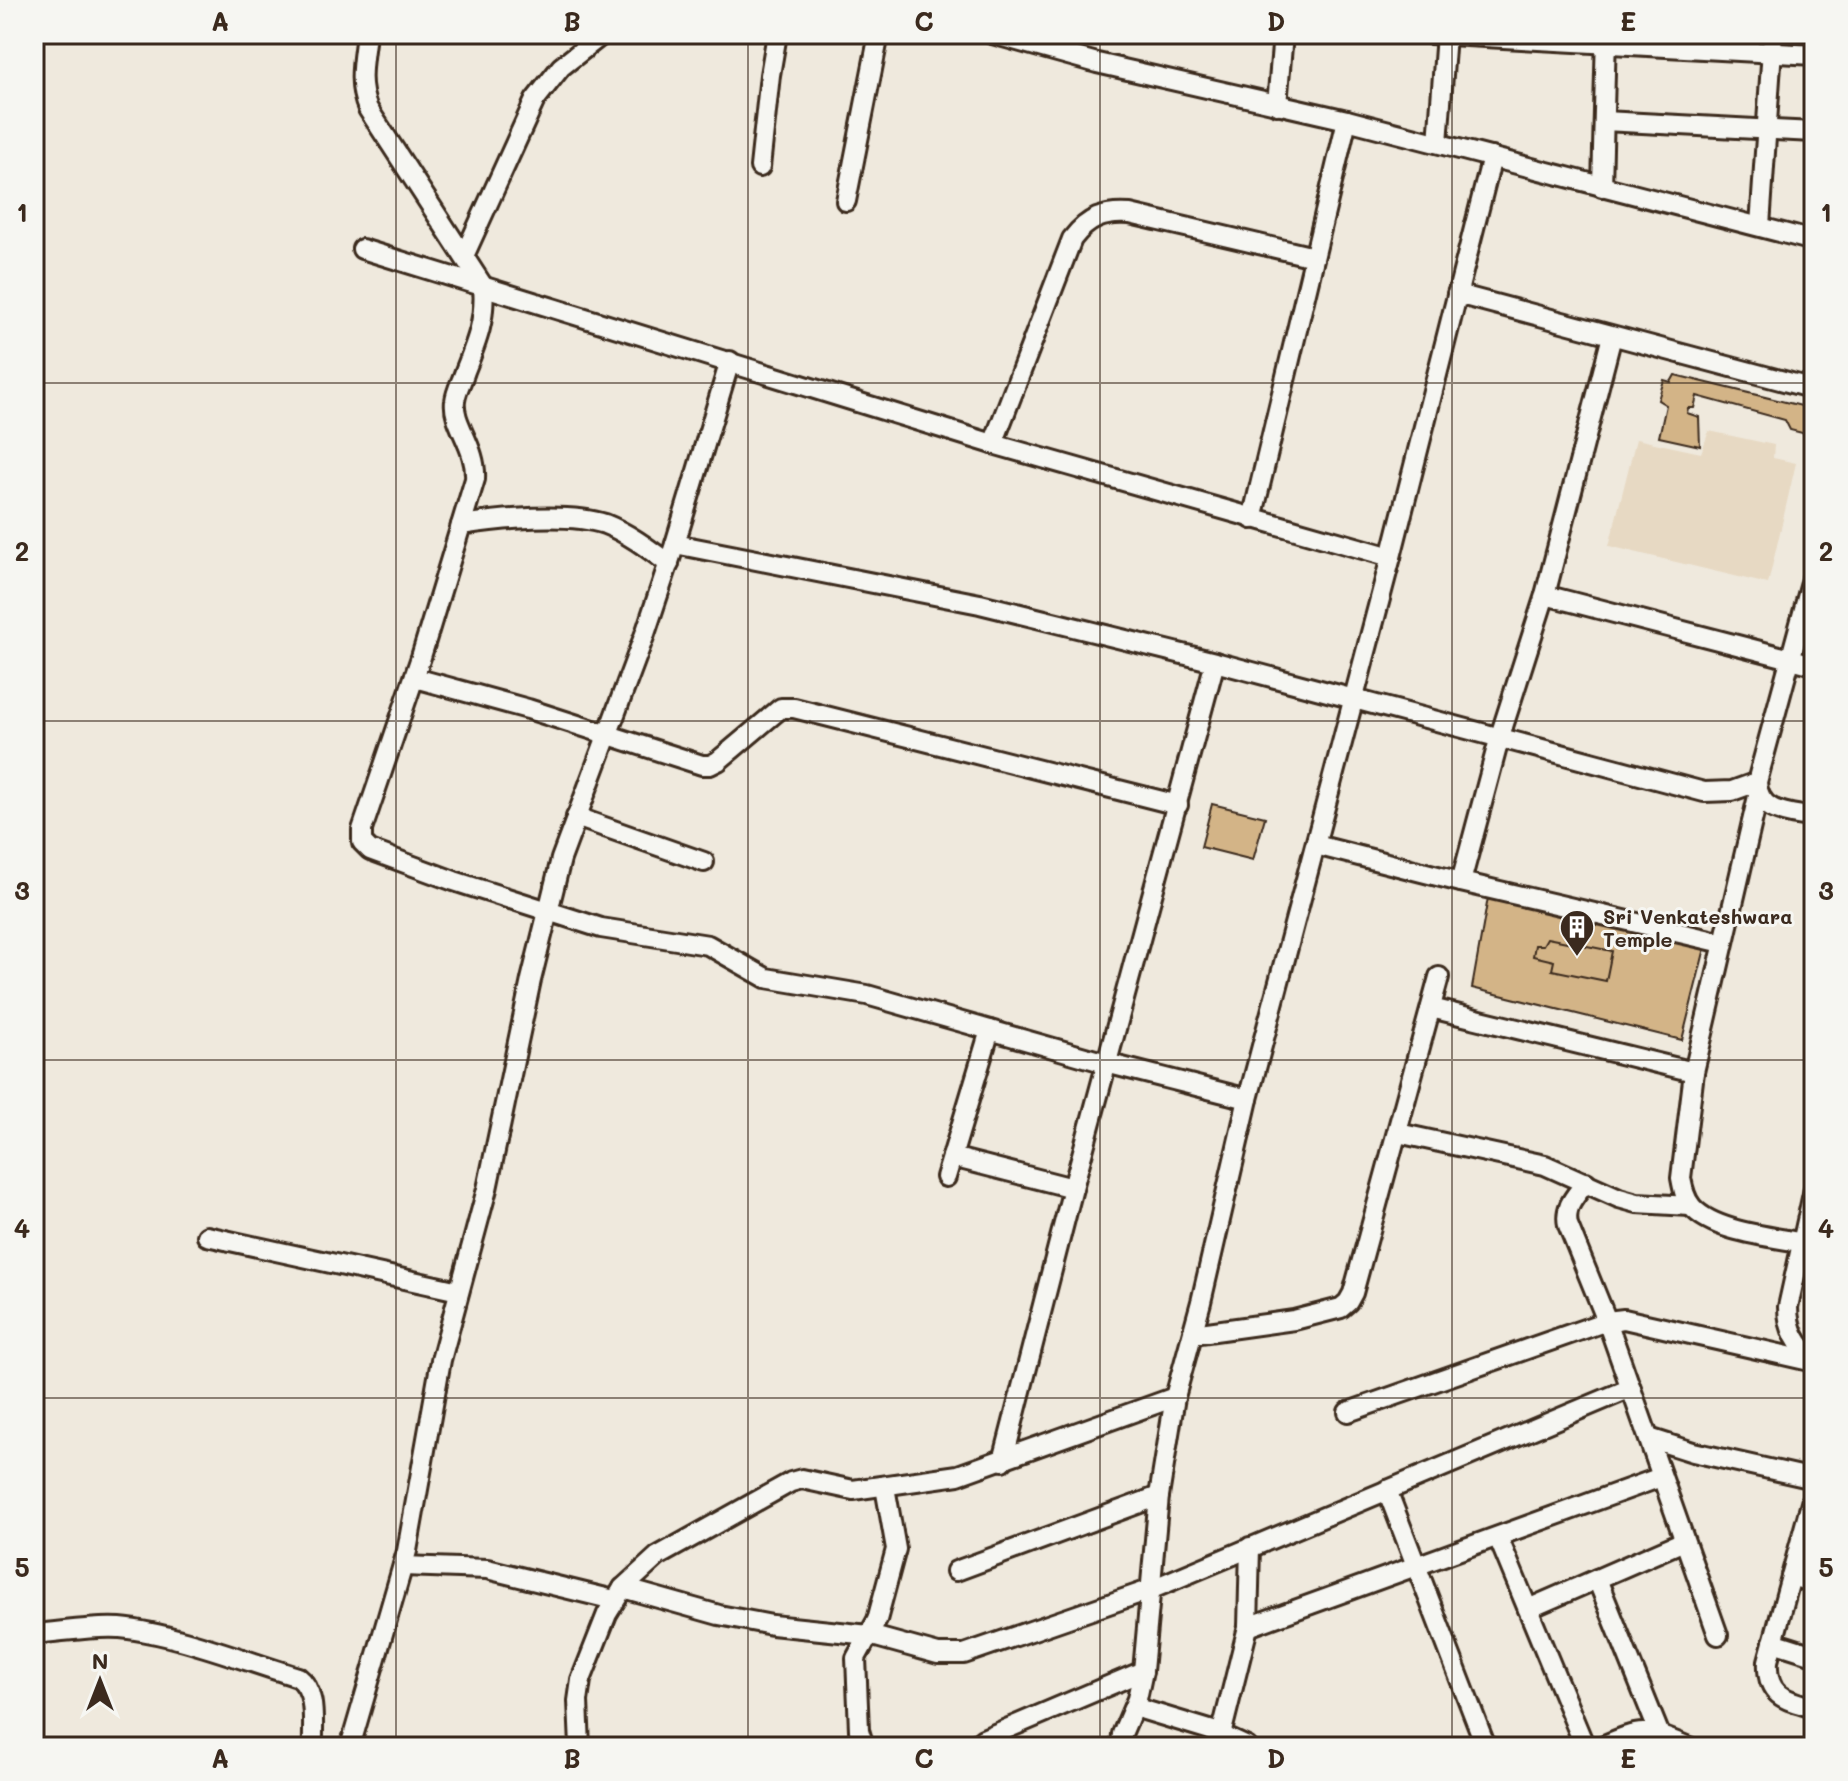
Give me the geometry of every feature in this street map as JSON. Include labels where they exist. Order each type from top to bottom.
[{"type":"street","points":[[366,34],[361,95],[483,286],[485,308],[481,333],[454,403],[476,469],[415,678],[362,830],[362,842],[370,850],[548,911],[617,931],[708,945],[766,978],[867,995],[1106,1063],[1248,1099]]},
{"type":"street","points":[[464,256],[535,100],[561,67],[603,34]]},
{"type":"street","points":[[760,167],[777,34]]},
{"type":"street","points":[[846,201],[879,34]]},
{"type":"street","points":[[992,34],[1097,63],[1347,120],[1814,241]]},
{"type":"street","points":[[1277,105],[1283,34]]},
{"type":"street","points":[[1438,143],[1441,34],[1773,43],[1814,55]]},
{"type":"street","points":[[1602,187],[1605,39]]},
{"type":"street","points":[[1760,226],[1773,43]]},
{"type":"street","points":[[1252,519],[1347,120]]},
{"type":"street","points":[[1604,121],[1814,132]]},
{"type":"street","points":[[1121,1747],[1122,1734],[1134,1707],[1143,1671],[1159,1496],[1175,1397],[1193,1334],[1248,1099],[1354,700],[1492,157]]},
{"type":"street","points":[[993,444],[1072,239],[1081,226],[1095,216],[1130,214],[1314,257]]},
{"type":"street","points":[[362,249],[993,444],[1391,557]]},
{"type":"street","points":[[1457,294],[1814,389]]},
{"type":"street","points":[[1461,882],[1500,736],[1545,595],[1612,336]]},
{"type":"street","points":[[350,1747],[411,1535],[437,1379],[487,1189],[531,980],[561,859],[669,564],[730,361]]},
{"type":"street","points":[[461,525],[581,519],[606,525],[630,536],[669,564]]},
{"type":"street","points":[[675,544],[980,604],[1500,736],[1704,792],[1758,789]]},
{"type":"street","points":[[1808,1243],[1720,1225],[1705,1218],[1690,1206],[1681,1178],[1694,1072],[1758,789],[1814,572]]},
{"type":"street","points":[[1545,595],[1814,665]]},
{"type":"street","points":[[1003,1461],[1106,1063],[1215,662]]},
{"type":"street","points":[[415,678],[528,709],[702,765],[710,765],[770,714],[781,708],[794,708],[1178,805]]},
{"type":"street","points":[[1758,789],[1768,808],[1814,818]]},
{"type":"street","points":[[576,817],[704,862]]},
{"type":"street","points":[[1316,845],[1723,943]]},
{"type":"street","points":[[1193,1334],[1294,1320],[1341,1308],[1348,1302],[1398,1133],[1439,977]]},
{"type":"street","points":[[1431,1008],[1694,1072]]},
{"type":"street","points":[[946,1177],[990,1030]]},
{"type":"street","points":[[1398,1133],[1545,1165],[1637,1203],[1690,1206]]},
{"type":"street","points":[[952,1157],[1073,1188]]},
{"type":"street","points":[[1586,1182],[1569,1204],[1566,1213],[1568,1225],[1607,1321],[1718,1635]]},
{"type":"street","points":[[1814,1189],[1808,1243],[1788,1307],[1788,1324],[1796,1340],[1814,1361]]},
{"type":"street","points":[[207,1236],[459,1291]]},
{"type":"street","points":[[1348,1412],[1607,1321],[1634,1320],[1814,1361]]},
{"type":"street","points":[[403,1566],[487,1569],[732,1617],[819,1632],[869,1635],[938,1654],[964,1654],[1152,1589],[1631,1388]]},
{"type":"street","points":[[580,1747],[578,1690],[595,1641],[619,1594],[658,1556],[791,1482],[802,1479],[853,1490],[958,1475],[1175,1397]]},
{"type":"street","points":[[1649,1438],[1693,1452],[1814,1479]]},
{"type":"street","points":[[1248,1627],[1661,1477]]},
{"type":"street","points":[[864,1747],[859,1730],[856,1658],[877,1620],[896,1549],[885,1487]]},
{"type":"street","points":[[1387,1490],[1486,1747]]},
{"type":"street","points":[[1814,1492],[1768,1661],[1769,1682],[1783,1698],[1814,1708]]},
{"type":"street","points":[[956,1571],[1159,1496]]},
{"type":"street","points":[[1498,1537],[1585,1747]]},
{"type":"street","points":[[1528,1609],[1684,1541]]},
{"type":"street","points":[[1221,1735],[1248,1627],[1250,1547]]},
{"type":"street","points":[[1791,1576],[1814,1583]]},
{"type":"street","points":[[1597,1579],[1658,1741]]},
{"type":"street","points":[[34,1634],[130,1629],[298,1677],[308,1684],[311,1693],[313,1747]]},
{"type":"street","points":[[1773,1642],[1814,1655]]},
{"type":"street","points":[[973,1747],[983,1739],[1143,1671]]},
{"type":"street","points":[[1134,1707],[1221,1735],[1247,1747]]},
{"type":"street","points":[[1600,1747],[1632,1733],[1646,1731],[1658,1741],[1689,1747]]},
{"type":"shaded area","points":[[1709,431],[1774,445],[1773,458],[1796,463],[1768,584],[1609,546],[1636,439],[1701,453]]},
{"type":"building","points":[[1675,375],[1814,409],[1814,436],[1790,430],[1785,420],[1697,396],[1694,408],[1688,408],[1687,413],[1699,417],[1700,446],[1659,437],[1666,405],[1658,400],[1664,380],[1671,382]]},
{"type":"building","points":[[1212,804],[1265,817],[1253,860],[1201,847]]},
{"type":"building","points":[[1489,892],[1705,948],[1682,1040],[1472,988]]},
{"type":"building","name":"Sri Venkateshwara Temple","points":[[1547,938],[1612,951],[1606,981],[1552,970],[1554,961],[1533,956],[1535,945],[1543,945]]},
{"type":"place","name":"Sri Venkateshwara Temple","points":[[1577,958]]}]
